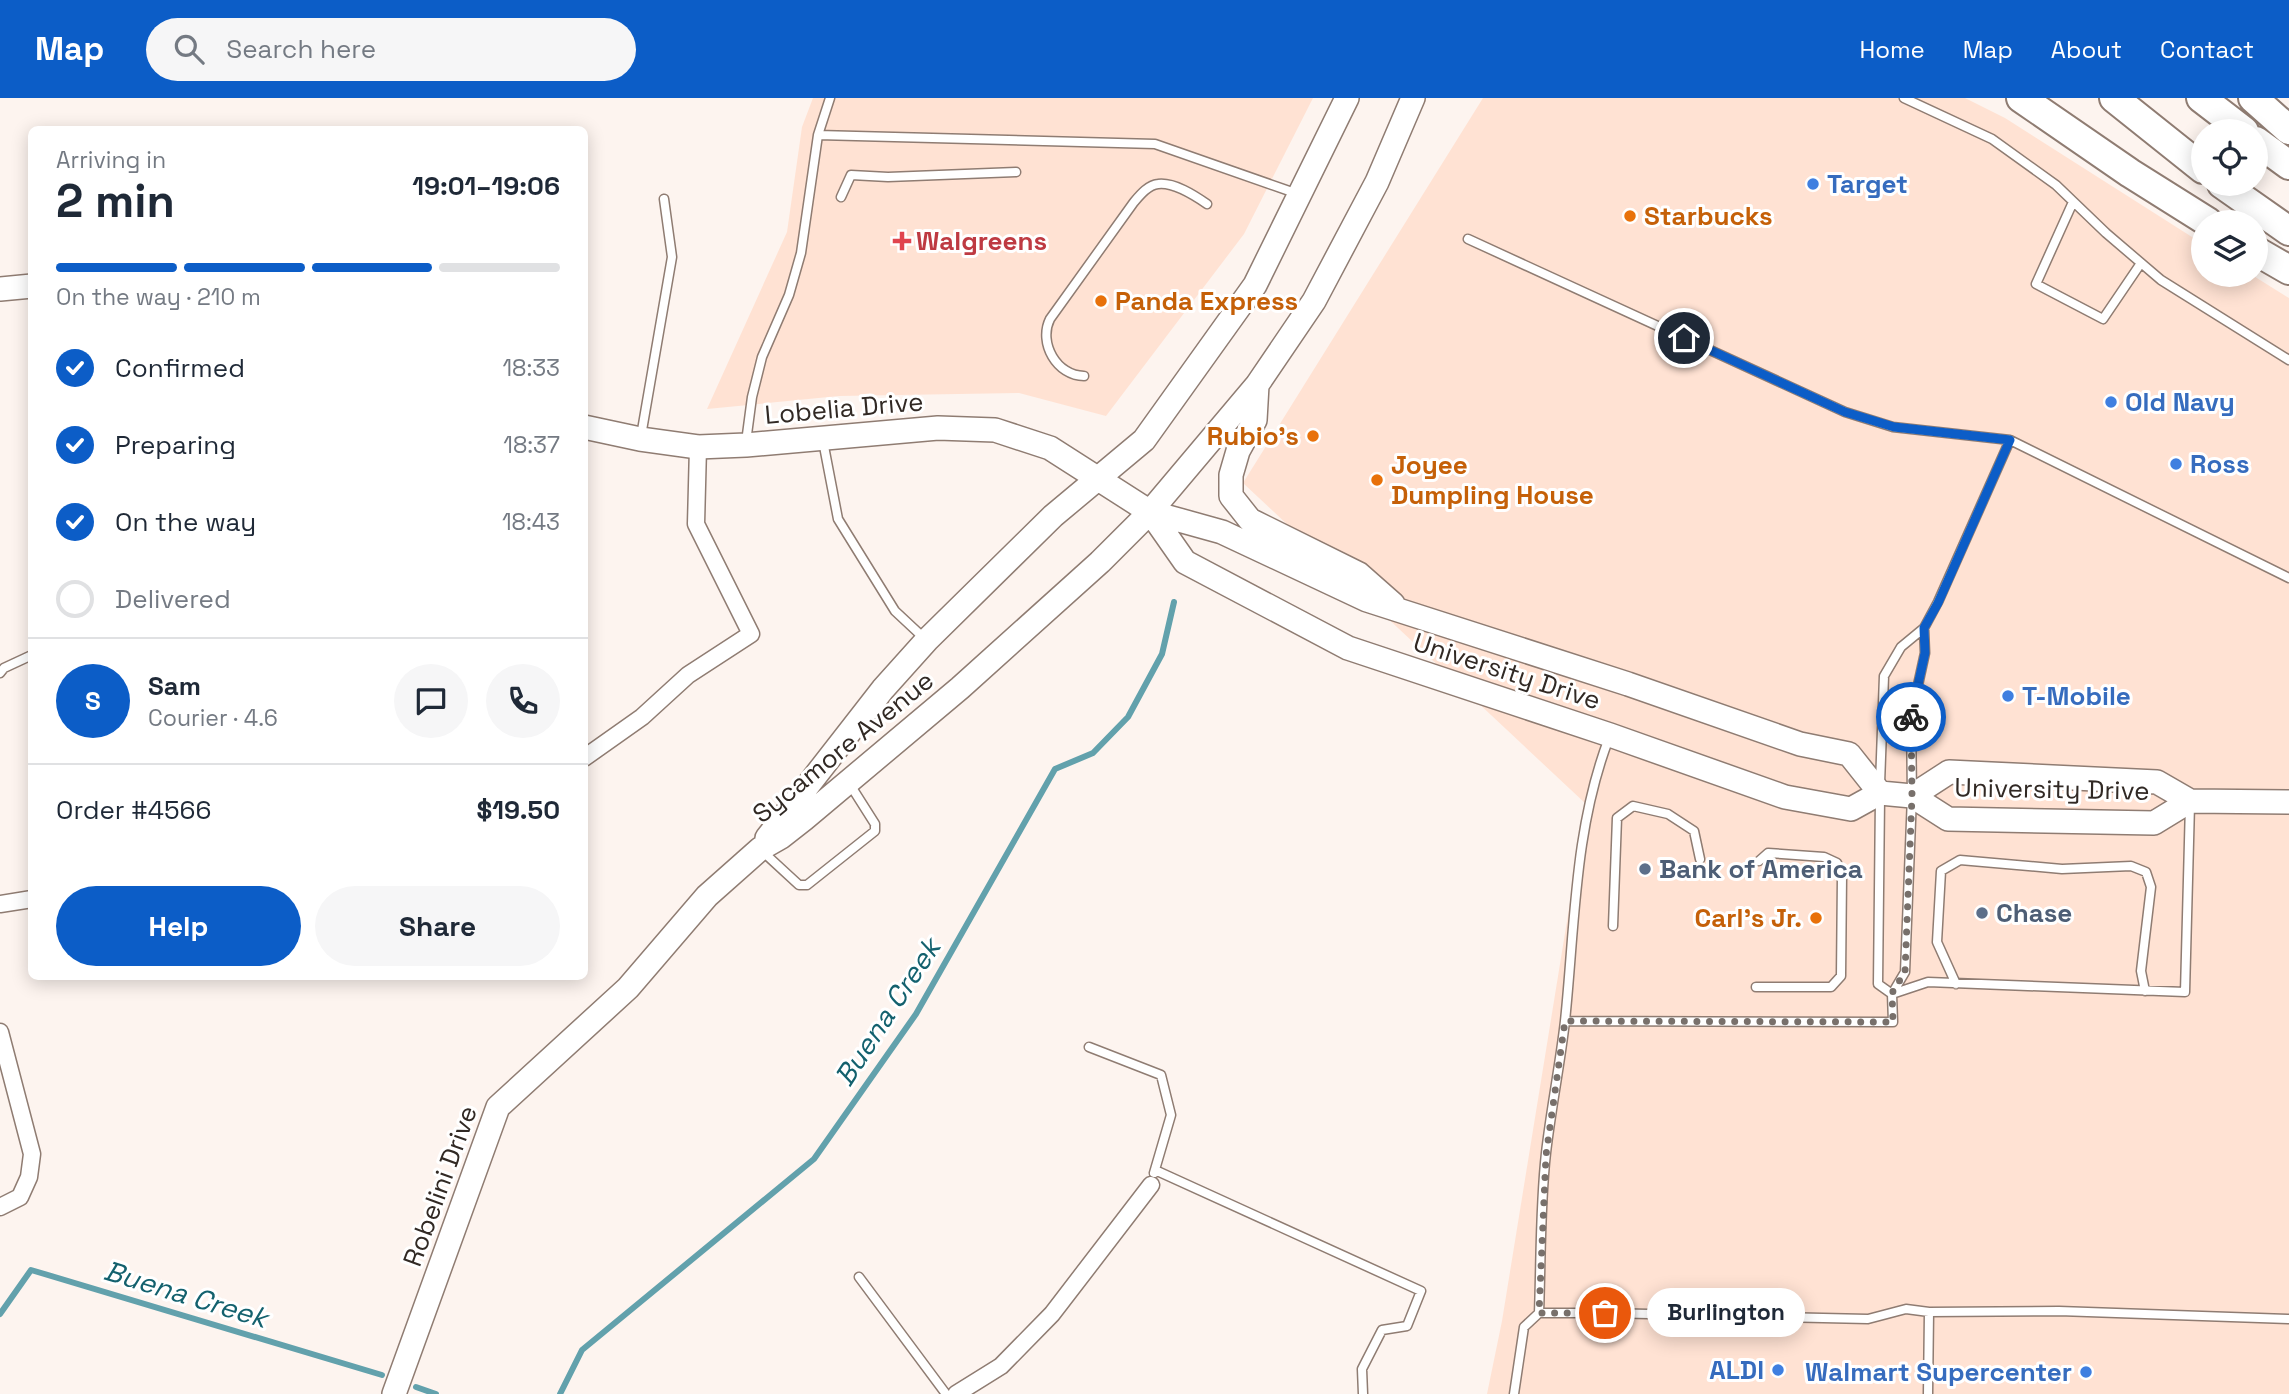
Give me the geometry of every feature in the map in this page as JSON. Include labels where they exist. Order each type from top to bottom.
[{"type":"highway","points":[[2021,98],[2191,211]]},
{"type":"highway","points":[[2114,98],[2191,159]]},
{"type":"highway","points":[[2201,98],[2228,119]]},
{"type":"highway","points":[[2253,98],[2289,130]]},
{"type":"highway","points":[[2268,150],[2289,166]]},
{"type":"highway","points":[[2239,196],[2289,231]]},
{"type":"highway","points":[[2268,258],[2289,270]]},
{"type":"main road","name":"Sycamore Avenue","points":[[760,849],[883,689],[927,640],[1053,516],[1144,440],[1255,285],[1347,98]]},
{"type":"main road","name":"Sycamore Avenue","points":[[760,849],[804,819],[960,688],[1100,562],[1150,512],[1257,385],[1314,301],[1377,182],[1413,98]]},
{"type":"main road","points":[[0,289],[28,286]]},
{"type":"main road","points":[[1257,385],[1255,421],[1238,451],[1231,475],[1231,496],[1250,520],[1359,574],[1400,611]]},
{"type":"main road","name":"Lobelia Drive","points":[[588,428],[698,447],[938,428],[995,430],[1050,448],[1099,478]]},
{"type":"main road","name":"University Drive","points":[[1099,478],[1150,512],[1222,532],[1367,600],[1628,684],[1800,744],[1849,754],[1880,793]]},
{"type":"main road","name":"University Drive","points":[[1150,512],[1185,562],[1348,648],[1610,735],[1785,797],[1851,809],[1880,793],[1912,796],[1948,819],[2141,823],[2154,823],[2190,801]]},
{"type":"main road","name":"University Drive","points":[[1912,796],[1949,772],[2157,782],[2190,801],[2289,802]]},
{"type":"main road","name":"Robelini Drive","points":[[394,1394],[498,1107],[628,988],[707,896],[760,849]]},
{"type":"street","points":[[588,755],[642,717],[688,675],[751,634],[696,524],[698,447]]},
{"type":"street","points":[[0,904],[28,900]]},
{"type":"street","points":[[0,1032],[32,1154],[29,1177],[20,1197],[0,1207]]},
{"type":"street","points":[[956,1394],[1001,1366],[1052,1314],[1153,1178]]},
{"type":"lane","points":[[746,445],[752,397],[762,357],[789,295],[801,253],[818,135],[830,98]]},
{"type":"lane","points":[[1904,98],[1992,139],[2056,185],[2161,280],[2289,360]]},
{"type":"lane","points":[[818,135],[1154,144],[1301,195]]},
{"type":"lane","points":[[841,197],[850,174],[888,177],[1016,172]]},
{"type":"lane","points":[[1084,376],[1071,374],[1050,354],[1046,332],[1050,319],[1135,202],[1149,187],[1166,185],[1190,193],[1207,204]]},
{"type":"lane","points":[[640,439],[671,257],[664,199]]},
{"type":"lane","points":[[2073,201],[2036,284],[2103,319],[2141,263]]},
{"type":"lane","points":[[1468,239],[1845,412],[1894,427],[2010,440],[2289,578]]},
{"type":"lane","points":[[822,438],[838,519],[895,611],[927,640]]},
{"type":"lane","points":[[2010,440],[1938,603],[1924,628],[1902,647],[1884,676],[1878,984],[1892,993],[1928,982],[2185,992],[2190,801]]},
{"type":"lane","points":[[1565,1021],[1893,1022],[1892,993],[1905,972],[1912,796],[1911,717],[1925,653],[1924,628]]},
{"type":"lane","points":[[0,673],[4,668],[28,657]]},
{"type":"lane","points":[[1539,1313],[1546,1155],[1565,1021],[1571,925],[1585,822],[1595,774],[1610,735]]},
{"type":"lane","points":[[760,849],[799,885],[807,885],[874,831],[874,824],[848,781]]},
{"type":"lane","points":[[1613,926],[1617,818],[1633,806],[1668,814],[1694,831],[1700,859]]},
{"type":"lane","points":[[1756,988],[1831,987],[1840,976],[1842,876],[1837,863],[1824,857],[1768,853],[1759,861]]},
{"type":"lane","points":[[1956,984],[1937,942],[1941,870],[1961,860],[2062,869],[2131,866],[2146,872],[2151,887],[2141,971],[2145,991]]},
{"type":"lane","points":[[1089,1047],[1161,1075],[1171,1115],[1153,1178],[1421,1292],[1407,1326],[1382,1330],[1362,1369],[1363,1394]]},
{"type":"lane","points":[[859,1277],[946,1394]]},
{"type":"lane","points":[[1514,1394],[1524,1327],[1539,1313],[1868,1320],[1906,1309],[1929,1312],[2059,1311],[2289,1319]]},
{"type":"lane","points":[[1928,1394],[1929,1312]]},
{"type":"shaded area","points":[[813,98],[1313,98],[1244,234],[1106,416],[1019,393],[839,396],[707,409],[787,232],[802,127]]},
{"type":"shaded area","points":[[1483,98],[1965,98],[2005,118],[2191,236],[2191,287],[2268,285],[2289,298],[2289,1394],[1487,1394],[1502,1321],[1586,804],[1243,483]]},
{"type":"waterway","name":"Buena Creek","points":[[560,1394],[582,1350],[814,1159],[916,1014],[1055,769],[1093,753],[1128,717],[1162,654],[1174,602]]},
{"type":"waterway","name":"Buena Creek","points":[[0,1314],[31,1270],[382,1375]]},
{"type":"waterway","name":"Buena Creek","points":[[416,1387],[436,1394]]},
{"type":"way so far","points":[[1605,1313],[1539,1313],[1546,1155],[1565,1021],[1893,1022],[1892,993],[1905,972],[1912,796],[1911,717]]},
{"type":"place","name":"Target","points":[[1813,184]]},
{"type":"place","name":"Starbucks","points":[[1630,216]]},
{"type":"place","name":"Walgreens","points":[[902,241]]},
{"type":"place","name":"Panda Express","points":[[1101,301]]},
{"type":"place","name":"Old Navy","points":[[2111,402]]},
{"type":"place","name":"Rubio's","points":[[1313,436]]},
{"type":"place","name":"Ross","points":[[2176,464]]},
{"type":"place","name":"Joyee Dumpling House","points":[[1377,480]]},
{"type":"place","name":"T-Mobile","points":[[2008,696]]},
{"type":"place","name":"Bank of America","points":[[1645,869]]},
{"type":"place","name":"Chase","points":[[1982,913]]},
{"type":"place","name":"Carl's Jr.","points":[[1816,918]]},
{"type":"place","name":"Burlington","points":[[1605,1313]]},
{"type":"place","name":"ALDI","points":[[1778,1370]]},
{"type":"place","name":"Walmart Supercenter","points":[[2086,1372]]},
{"type":"route","points":[[1684,338],[1845,412],[1894,427],[2010,440],[1938,603],[1924,628],[1925,653],[1911,717]]}]
